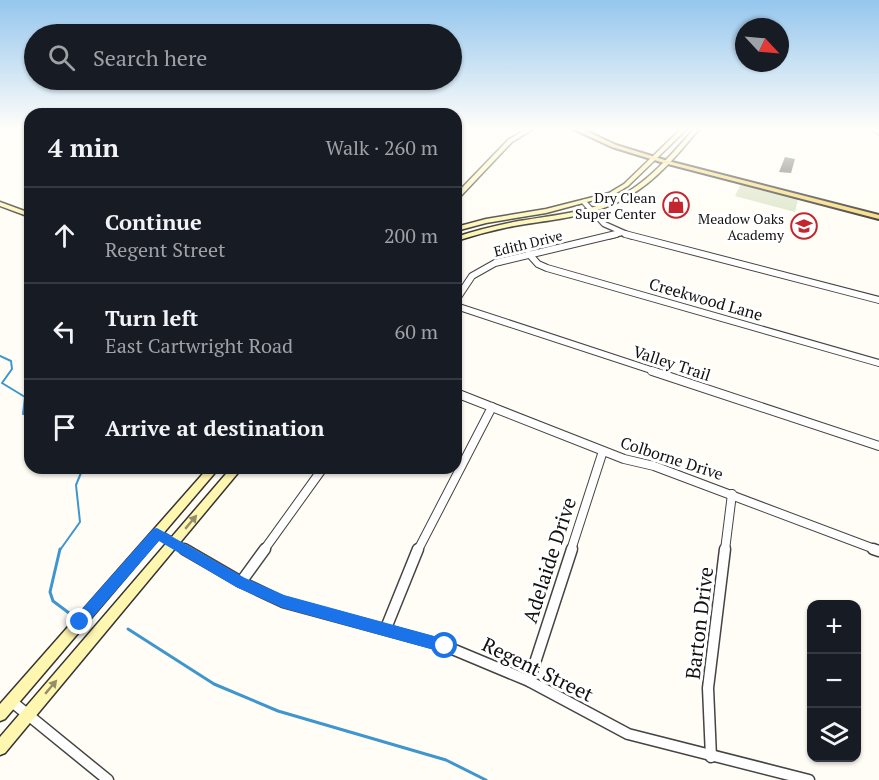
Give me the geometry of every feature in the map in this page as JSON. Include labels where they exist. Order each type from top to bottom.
[{"type":"main road","points":[[462,192],[487,165]]},
{"type":"main road","points":[[462,228],[584,202],[616,192],[647,165]]},
{"type":"main road","points":[[462,236],[501,226],[589,209],[623,197],[640,186],[662,165]]},
{"type":"main road","points":[[686,165],[879,217]]},
{"type":"main road","points":[[692,165],[879,210]]},
{"type":"main road","points":[[735,180],[740,178],[773,184]]},
{"type":"main road","points":[[0,204],[24,214]]},
{"type":"main road","points":[[0,714],[209,474]]},
{"type":"main road","points":[[0,748],[232,474]]},
{"type":"street","points":[[584,202],[604,224],[621,233],[879,300]]},
{"type":"street","name":"Edith Drive","points":[[462,291],[472,276],[495,263],[621,233]]},
{"type":"street","name":"Creekwood Lane","points":[[529,254],[538,264],[547,268],[879,363]]},
{"type":"street","name":"Valley Trail","points":[[462,308],[879,446]]},
{"type":"street","name":"Colborne Drive","points":[[462,395],[624,459],[654,466],[732,494],[879,551]]},
{"type":"street","points":[[462,465],[492,407]]},
{"type":"street","name":"Adelaide Drive","points":[[529,681],[603,451]]},
{"type":"street","points":[[241,582],[319,474]]},
{"type":"street","points":[[386,628],[396,598],[457,474]]},
{"type":"street","name":"Barton Drive","points":[[711,757],[708,688],[732,494]]},
{"type":"street","name":"Regent Street","points":[[157,533],[241,582],[283,602],[386,628],[445,646],[529,681],[628,734],[711,757],[809,780]]},
{"type":"street","points":[[879,551],[879,557]]},
{"type":"street","points":[[11,701],[108,780]]},
{"type":"green space","points":[[741,184],[798,199],[795,212],[735,196]]},
{"type":"building","points":[[782,165],[793,165],[791,173],[779,172]]},
{"type":"waterway","points":[[0,356],[11,361],[12,369],[2,383],[24,396]]},
{"type":"waterway","points":[[24,406],[24,414]]},
{"type":"waterway","points":[[60,550],[80,522],[76,485],[81,474]]},
{"type":"waterway","points":[[60,549],[50,592],[53,601],[69,613]]},
{"type":"waterway","points":[[128,629],[214,684],[278,711],[446,760],[486,780]]},
{"type":"place","name":"Dry Clean Super Center","points":[[676,205]]},
{"type":"place","name":"Meadow Oaks Academy","points":[[804,226]]},
{"type":"route","points":[[80,622],[157,533],[241,582],[283,602],[386,628],[445,646]]}]
